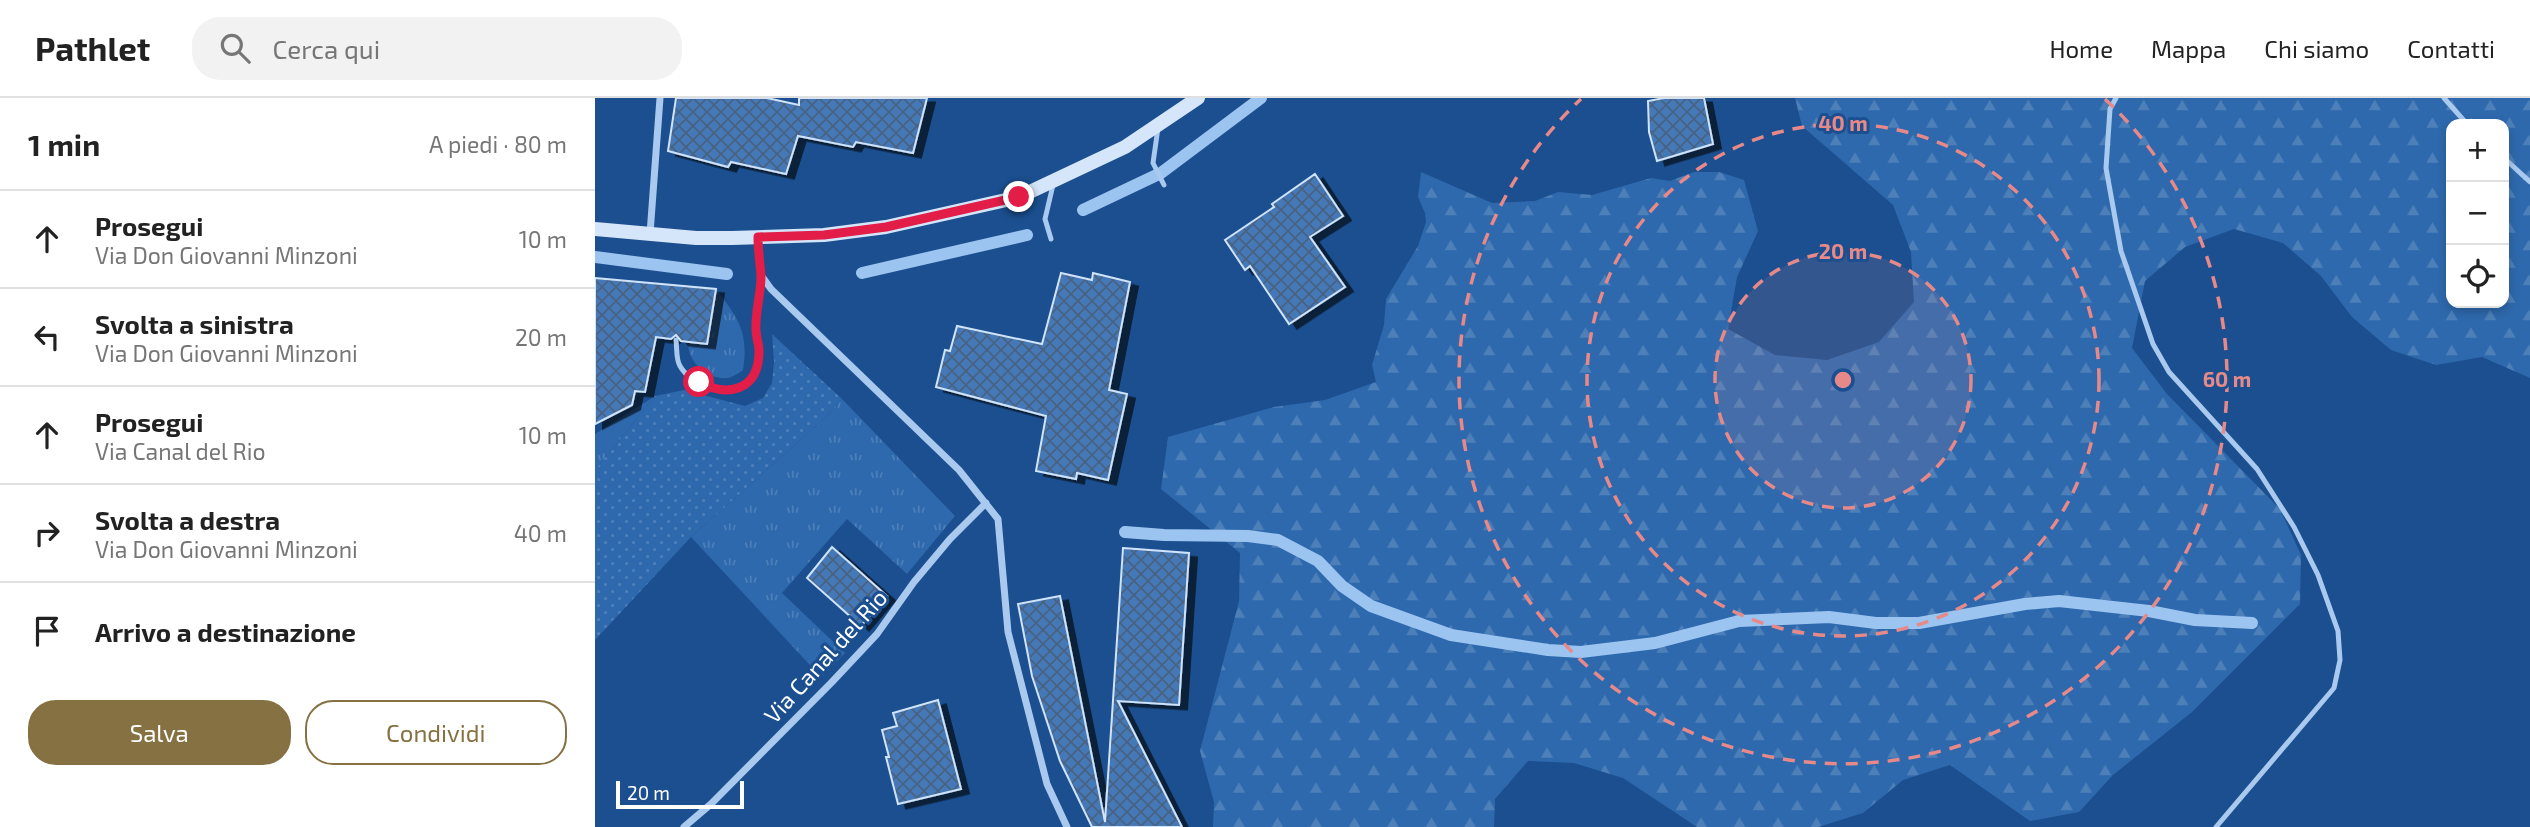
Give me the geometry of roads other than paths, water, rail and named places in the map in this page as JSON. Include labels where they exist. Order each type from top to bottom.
[{"type":"main road","points":[[595,229],[696,238],[824,235],[886,227],[1019,197],[1125,147],[1198,98]]},
{"type":"street","points":[[650,234],[660,98]]},
{"type":"street","points":[[758,237],[761,275],[771,289],[959,470],[997,519],[1008,632],[1047,784],[1066,827]]},
{"type":"street","name":"Via Canal del Rio","points":[[684,827],[711,804],[877,634],[914,582],[950,539],[986,503]]},
{"type":"lane","points":[[2116,98],[2110,108],[2106,168],[2121,251],[2153,344],[2169,372],[2257,469],[2294,527],[2318,575],[2338,631],[2340,660],[2334,688],[2216,827]]},
{"type":"lane","points":[[2444,98],[2463,119]]},
{"type":"lane","points":[[1158,125],[1153,163],[1164,185]]},
{"type":"lane","points":[[2509,163],[2530,182]]},
{"type":"lane","points":[[1051,239],[1045,219],[1054,181]]},
{"type":"lane","points":[[676,340],[678,365],[687,375],[711,389],[741,388],[752,379],[759,351],[755,331],[761,275]]},
{"type":"waterway","points":[[1083,210],[1161,173],[1261,98]]},
{"type":"waterway","points":[[862,273],[1027,235]]},
{"type":"waterway","points":[[595,257],[727,274]]},
{"type":"waterway","points":[[1125,532],[1248,536],[1278,540],[1318,561],[1342,586],[1371,606],[1451,635],[1548,650],[1581,652],[1655,643],[1739,621],[1829,617],[1876,623],[1919,623],[2025,604],[2059,601],[2149,611],[2195,620],[2252,623]]}]
